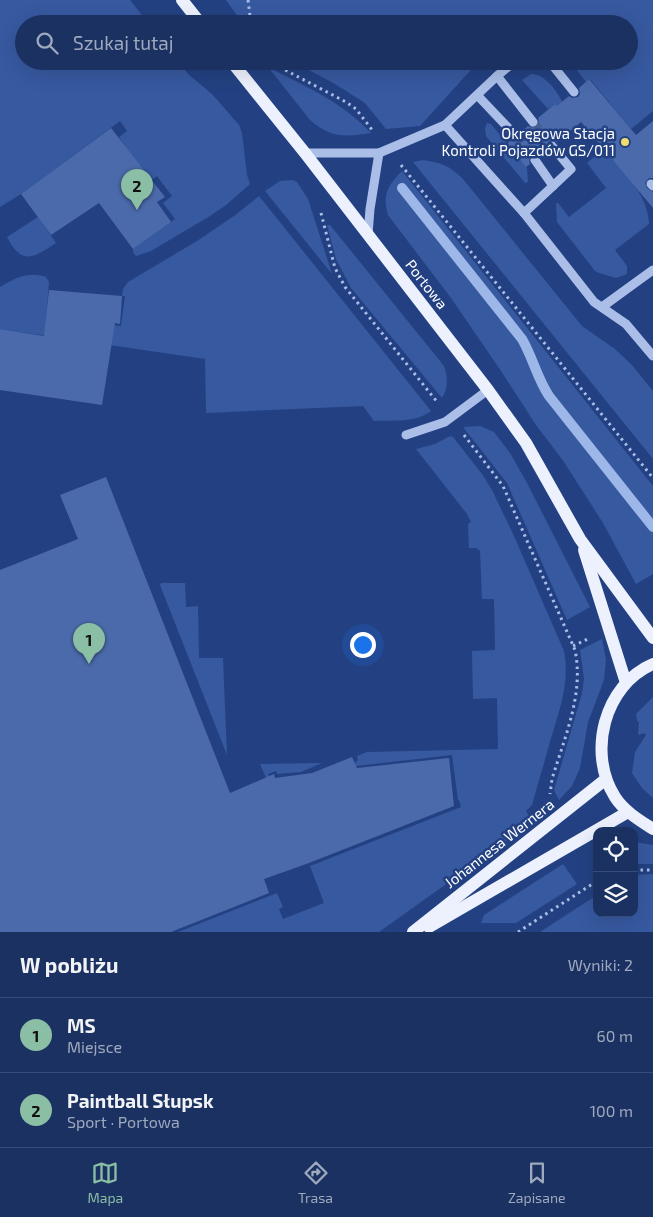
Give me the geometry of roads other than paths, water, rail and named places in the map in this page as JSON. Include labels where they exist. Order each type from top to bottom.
[{"type":"main road","points":[[182,0],[194,15]]},
{"type":"main road","name":"Portowa","points":[[238,70],[305,153],[488,390],[526,443],[580,539],[653,638]]},
{"type":"main road","name":"Portowa","points":[[580,539],[626,683]]},
{"type":"main road","points":[[653,664],[626,683],[607,712],[600,746],[606,779],[615,797],[628,812],[653,829]]},
{"type":"main road","name":"Johannesa Wernera","points":[[413,932],[606,779]]},
{"type":"main road","name":"Johannesa Wernera","points":[[421,932],[628,812]]},
{"type":"lane","points":[[305,153],[379,153],[445,126],[504,70]]},
{"type":"lane","points":[[556,70],[574,92]]},
{"type":"lane","points":[[497,76],[533,122]]},
{"type":"lane","points":[[478,96],[516,136]]},
{"type":"lane","points":[[445,126],[524,214],[594,302],[626,324],[653,356]]},
{"type":"lane","points":[[524,214],[571,169],[552,146]]},
{"type":"lane","points":[[368,235],[379,153]]},
{"type":"lane","points":[[535,160],[553,186]]},
{"type":"lane","points":[[602,307],[653,270]]},
{"type":"lane","points":[[406,435],[445,422],[488,390]]},
{"type":"waterway","points":[[402,188],[522,339],[549,396],[653,527]]},
{"type":"tunnel","points":[[533,122],[552,146]]},
{"type":"tunnel","points":[[516,136],[535,160]]},
{"type":"place","name":"Okręgowa Stacja Kontroli Pojazdów GS/011","points":[[625,142]]},
{"type":"place","name":"Paintball Słupsk","points":[[137,210]]},
{"type":"place","name":"MS","points":[[89,664]]}]
